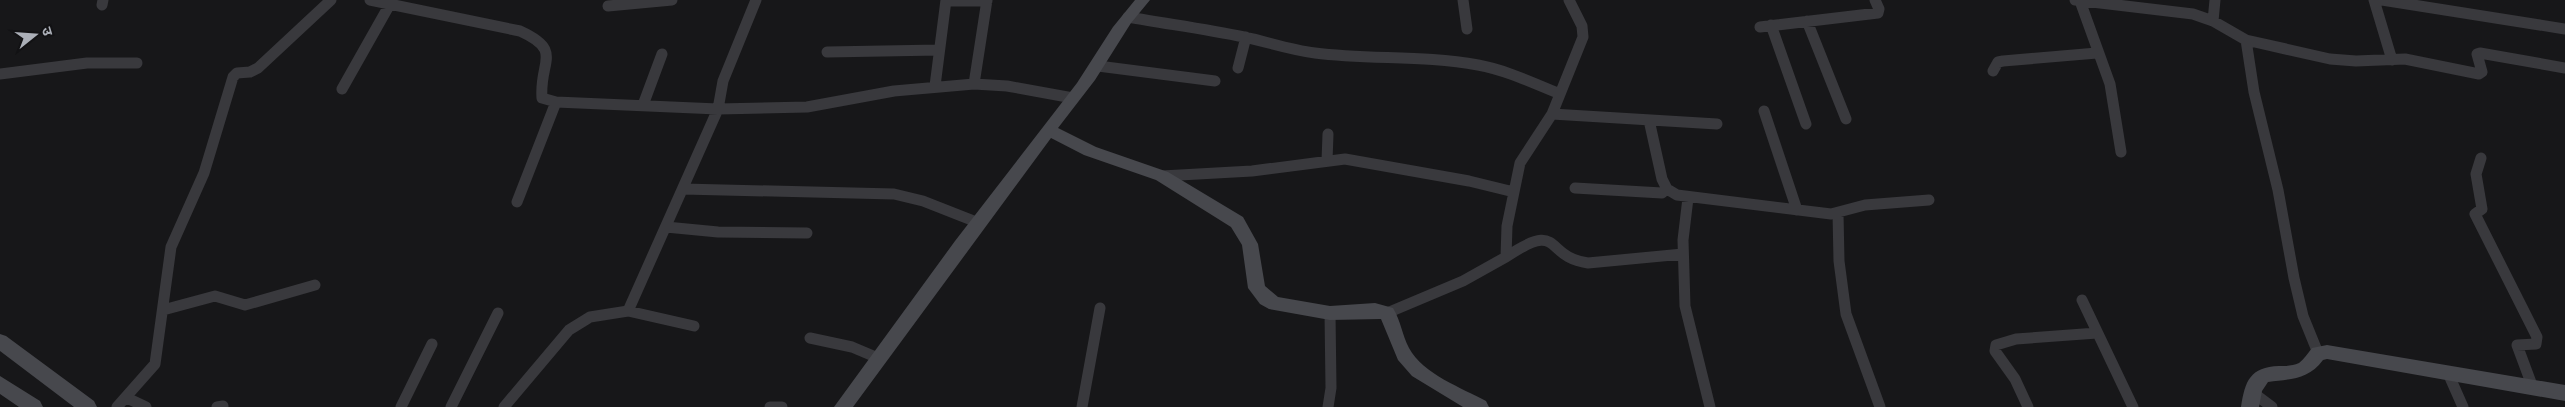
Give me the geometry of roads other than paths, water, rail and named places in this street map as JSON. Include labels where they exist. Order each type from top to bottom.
[{"type":"street","points":[[117,407],[127,398],[155,364],[171,247],[204,173],[233,77],[237,73],[250,72],[258,68],[331,0]]},
{"type":"street","points":[[370,0],[520,31],[538,37],[545,42],[548,50],[542,98],[556,102],[643,104],[718,109],[807,107],[894,91],[974,84],[1007,86],[1073,98]]},
{"type":"street","points":[[608,6],[672,0]]},
{"type":"street","points":[[628,311],[718,109],[723,82],[756,0]]},
{"type":"street","points":[[935,86],[946,0],[987,0],[974,84]]},
{"type":"street","points":[[843,407],[1048,130],[1098,66],[1128,17],[1143,0]]},
{"type":"street","points":[[1463,0],[1467,29]]},
{"type":"street","points":[[1506,257],[1507,226],[1520,164],[1552,114],[1583,37],[1582,26],[1569,0]]},
{"type":"street","points":[[1806,124],[1766,26],[1878,13],[1879,9],[1875,0]]},
{"type":"street","points":[[2121,152],[2110,84],[2078,0],[2153,11],[2174,11],[2213,21],[2246,40],[2330,59],[2418,61],[2479,74],[2482,72],[2477,54],[2484,53],[2565,68]]},
{"type":"street","points":[[2213,21],[2215,0]]},
{"type":"street","points":[[2374,0],[2392,60]]},
{"type":"street","points":[[2382,0],[2565,29]]},
{"type":"street","points":[[342,89],[390,4]]},
{"type":"street","points":[[1128,17],[1246,38],[1277,47],[1347,57],[1410,58],[1478,65],[1513,75],[1560,94]]},
{"type":"street","points":[[1807,21],[1846,119]]},
{"type":"street","points":[[1238,68],[1246,38]]},
{"type":"street","points":[[2246,40],[2254,92],[2278,190],[2302,316],[2318,353]]},
{"type":"street","points":[[827,52],[939,50]]},
{"type":"street","points":[[1993,71],[1998,62],[2004,60],[2037,58],[2073,52],[2097,52]]},
{"type":"street","points":[[643,104],[662,54]]},
{"type":"street","points":[[0,74],[87,63],[137,63]]},
{"type":"street","points":[[1098,66],[1215,81]]},
{"type":"street","points":[[517,202],[556,102]]},
{"type":"street","points":[[1764,110],[1797,210]]},
{"type":"street","points":[[1552,114],[1717,124]]},
{"type":"street","points":[[1649,120],[1667,189],[1677,196],[1822,214],[1838,213],[1865,205],[1929,200]]},
{"type":"street","points":[[1048,130],[1090,151],[1162,176],[1236,222],[1250,244],[1258,288],[1266,299],[1275,304],[1330,314],[1375,310],[1387,313],[1472,278],[1536,240],[1546,240],[1557,245],[1563,254],[1581,262],[1683,254]]},
{"type":"street","points":[[1328,134],[1328,161]]},
{"type":"street","points":[[2481,158],[2476,168],[2476,174],[2482,209],[2475,214],[2537,337],[2536,344],[2522,343],[2517,345],[2533,388]]},
{"type":"street","points":[[1162,176],[1358,160],[1402,171],[1469,181],[1514,192]]},
{"type":"street","points":[[683,188],[894,194],[915,198],[979,223]]},
{"type":"street","points":[[1575,188],[1662,193],[1667,189]]},
{"type":"street","points":[[1688,198],[1683,254],[1685,306],[1710,407]]},
{"type":"street","points":[[1838,213],[1839,261],[1846,314],[1880,407]]},
{"type":"street","points":[[666,227],[718,232],[807,233]]},
{"type":"street","points":[[163,310],[215,296],[245,306],[315,284]]},
{"type":"street","points":[[2082,300],[2133,407]]},
{"type":"street","points":[[1082,407],[1100,308]]},
{"type":"street","points":[[504,407],[569,330],[590,317],[628,311],[694,326]]},
{"type":"street","points":[[451,407],[498,313]]},
{"type":"street","points":[[1387,313],[1394,323],[1396,341],[1405,357],[1443,386],[1480,407]]},
{"type":"street","points":[[1328,407],[1331,388],[1330,314]]},
{"type":"street","points":[[2028,407],[2015,380],[1998,357],[1995,351],[1996,345],[2016,339],[2097,333]]},
{"type":"street","points":[[810,338],[852,347],[878,358]]},
{"type":"street","points":[[0,341],[34,370],[88,407]]},
{"type":"street","points":[[401,407],[432,344]]},
{"type":"street","points":[[2272,407],[2251,400],[2258,380],[2267,373],[2298,371],[2307,367],[2318,353],[2327,352],[2565,393]]},
{"type":"street","points":[[2448,373],[2462,407]]},
{"type":"street","points":[[0,384],[31,406]]},
{"type":"street","points":[[127,398],[146,407]]},
{"type":"street","points":[[770,407],[782,407]]}]
